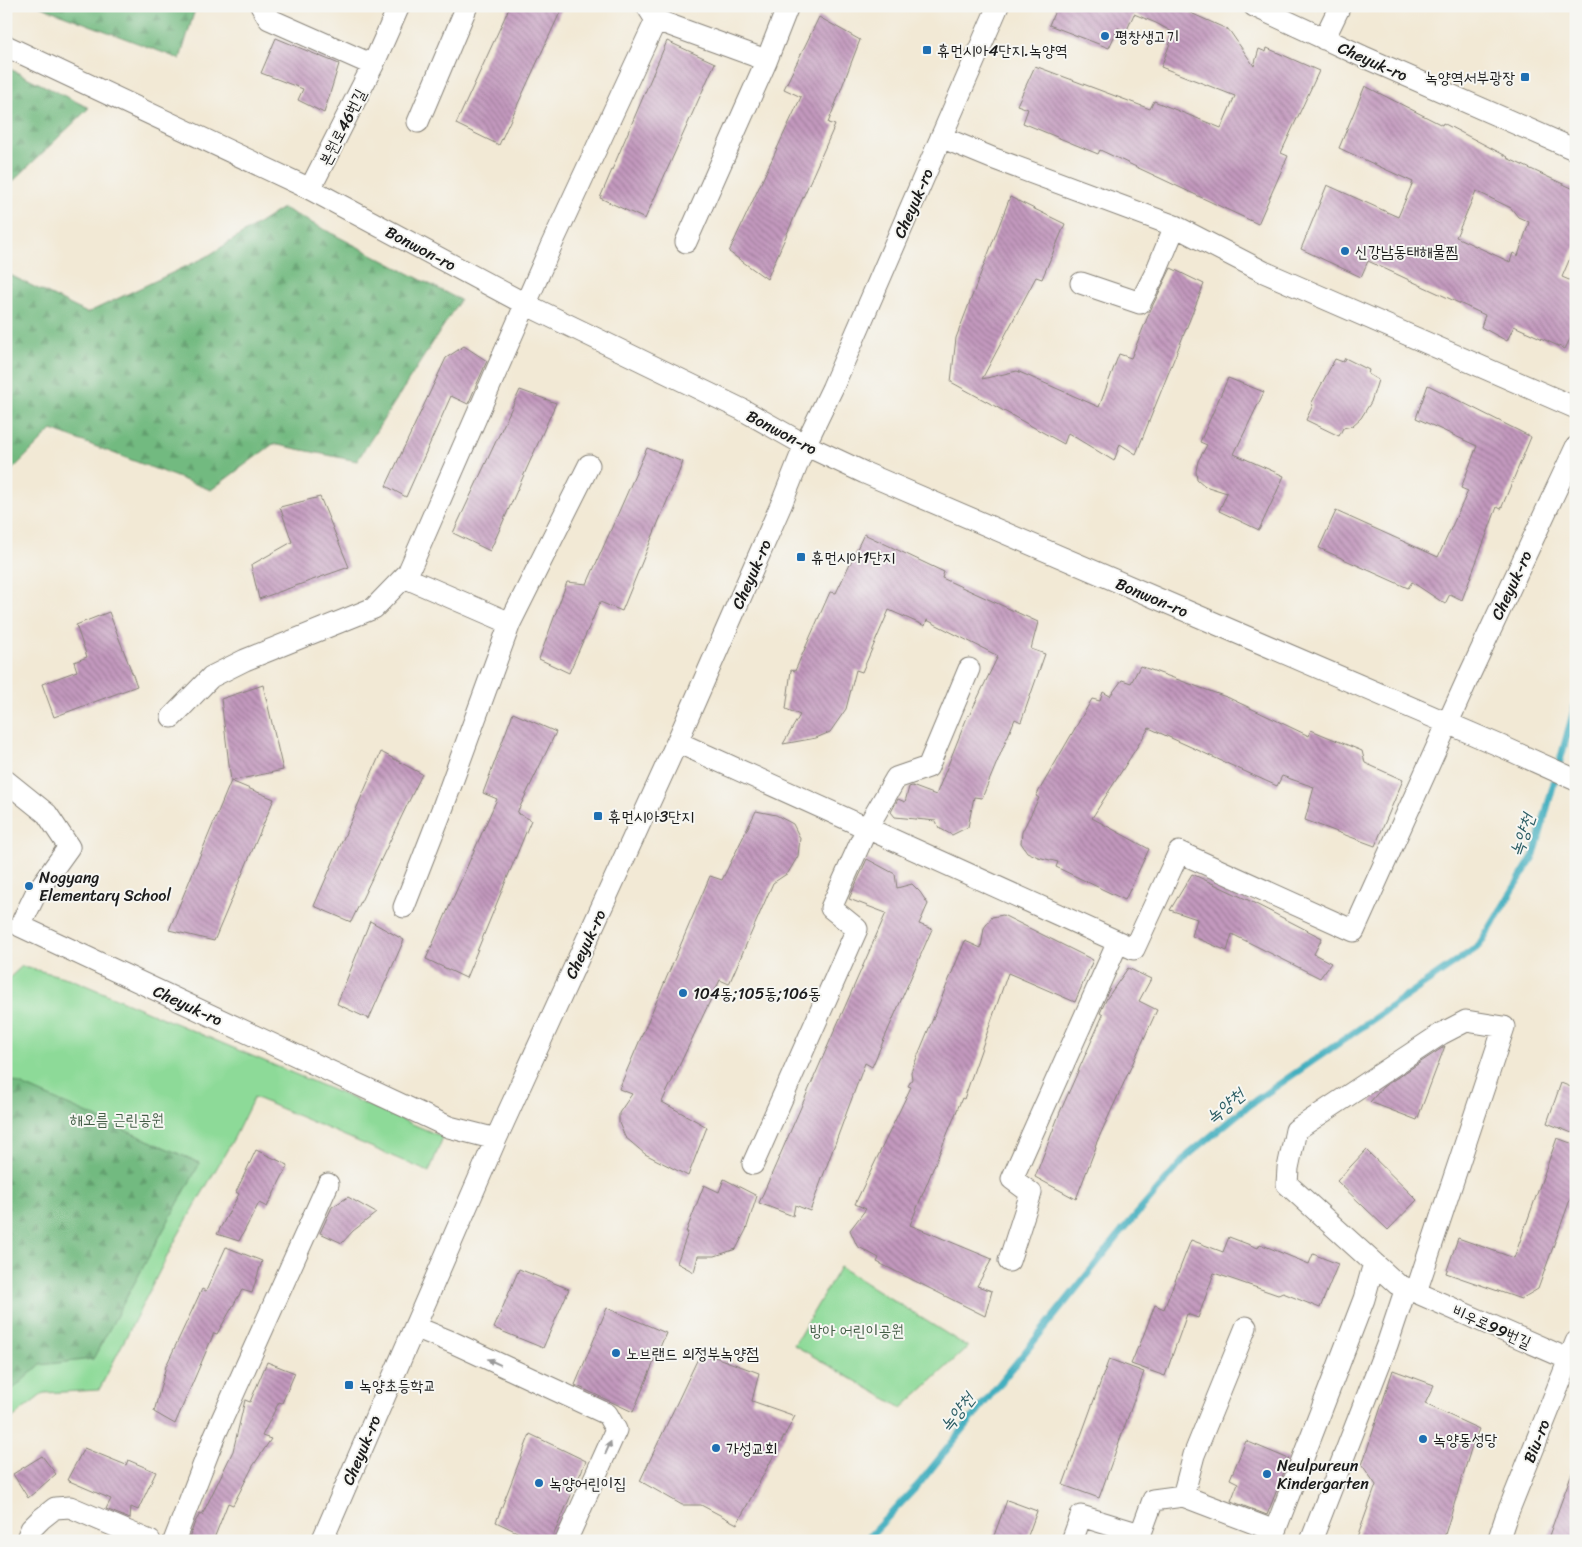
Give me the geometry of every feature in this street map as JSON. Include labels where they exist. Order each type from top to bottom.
[{"type":"street","points":[[261,6],[269,19],[373,65]]},
{"type":"street","name":"본원로46번길","points":[[310,189],[373,65],[399,6]]},
{"type":"street","points":[[418,122],[467,6]]},
{"type":"street","points":[[686,242],[766,62],[788,6]]},
{"type":"street","name":"Cheyuk-ro","points":[[322,1541],[496,1139],[678,742],[781,505],[805,445],[836,380],[998,6]]},
{"type":"street","name":"Cheyuk-ro","points":[[1254,6],[1324,39],[1576,150]]},
{"type":"street","points":[[1324,39],[1340,6]]},
{"type":"street","points":[[172,717],[211,677],[245,660],[374,608],[408,573],[651,13],[766,62]]},
{"type":"street","name":"Bonwon-ro","points":[[6,46],[310,189],[525,304],[742,410],[805,445],[865,473],[1576,780]]},
{"type":"street","points":[[942,137],[992,158],[1175,226],[1264,272],[1576,408]]},
{"type":"street","points":[[1081,282],[1140,303],[1156,272],[1175,226]]},
{"type":"street","name":"Cheyuk-ro","points":[[1118,942],[1134,949],[1179,852],[1354,931],[1576,447]]},
{"type":"street","points":[[404,907],[443,807],[510,623],[589,464]]},
{"type":"street","points":[[404,577],[510,623]]},
{"type":"street","points":[[753,1164],[857,930],[831,908],[867,828],[896,778],[928,767],[969,669]]},
{"type":"street","points":[[678,742],[1118,942],[1012,1179],[1030,1193],[1009,1261]]},
{"type":"street","name":"Cheyuk-ro","points":[[6,781],[47,814],[69,847],[36,893],[20,926],[450,1127],[496,1139]]},
{"type":"street","name":"비우로99번길","points":[[1411,1290],[1504,1027],[1466,1021],[1441,1034],[1296,1130],[1288,1168],[1287,1184],[1397,1284],[1411,1290],[1572,1351]]},
{"type":"street","points":[[174,1541],[215,1436],[328,1184]]},
{"type":"street","points":[[1072,1541],[1081,1516],[1139,1538],[1153,1500],[1183,1496],[1273,1536],[1364,1299],[1374,1263]]},
{"type":"street","points":[[1311,1541],[1387,1345],[1411,1290]]},
{"type":"street","points":[[1183,1496],[1194,1455],[1246,1327]]},
{"type":"street","points":[[415,1328],[454,1343],[607,1414],[616,1430],[566,1541]]},
{"type":"street","name":"Biu-ro","points":[[1498,1541],[1506,1516],[1572,1351]]},
{"type":"street","points":[[26,1541],[31,1529],[55,1508],[70,1507],[150,1541]]},
{"type":"green space","points":[[39,6],[196,6],[180,59]]},
{"type":"green space","points":[[6,67],[89,108],[6,188]]},
{"type":"green space","points":[[283,208],[460,300],[357,461],[273,444],[211,490],[52,430],[6,476],[6,273],[87,313],[206,257]]},
{"type":"green space","name":"해오름 근린공원","points":[[22,966],[71,979],[443,1137],[429,1172],[254,1097],[234,1138],[177,1237],[99,1390],[44,1393],[6,1423],[6,981]]},
{"type":"green space","points":[[6,1078],[200,1163],[93,1359],[40,1365],[6,1395]]},
{"type":"green space","name":"방아 어린이공원","points":[[840,1267],[968,1347],[902,1408],[794,1345]]},
{"type":"building","points":[[510,6],[563,6],[499,145],[456,124]]},
{"type":"building","points":[[1057,6],[1175,6],[1229,30],[1254,66],[1259,49],[1266,52],[1267,48],[1319,71],[1281,153],[1288,156],[1258,224],[1100,150],[1098,154],[1023,123],[1028,109],[1017,105],[1035,66],[1150,109],[1154,101],[1221,128],[1235,96],[1161,67],[1174,33],[1156,23],[1134,14],[1126,32],[1118,28],[1109,48],[1049,25]]},
{"type":"building","points":[[819,17],[860,40],[828,123],[835,125],[767,279],[729,252],[801,97],[784,89]]},
{"type":"building","points":[[276,38],[339,64],[324,113],[298,100],[303,89],[261,73]]},
{"type":"building","points":[[667,41],[715,63],[645,219],[600,198]]},
{"type":"building","points":[[1365,86],[1442,125],[1443,123],[1507,158],[1576,190],[1576,244],[1562,277],[1576,283],[1576,327],[1565,349],[1514,326],[1507,341],[1481,327],[1485,315],[1368,261],[1361,277],[1301,249],[1327,185],[1398,217],[1413,182],[1339,148]],"holes":[[[1476,191],[1511,208],[1518,217],[1529,222],[1518,256],[1513,253],[1510,262],[1456,237]]]},
{"type":"building","points":[[1010,197],[1065,224],[1042,279],[1036,277],[982,379],[1017,371],[1099,407],[1119,354],[1131,358],[1150,311],[1171,268],[1204,284],[1136,454],[1120,444],[1114,461],[1068,433],[1064,444],[951,382],[956,338]]},
{"type":"building","points":[[464,346],[487,361],[468,404],[451,396],[406,497],[386,486],[446,358]]},
{"type":"building","points":[[1345,358],[1369,370],[1368,374],[1378,380],[1371,402],[1361,418],[1352,426],[1343,428],[1339,436],[1306,420],[1313,405],[1311,404],[1335,359],[1343,362]]},
{"type":"building","points":[[1228,378],[1264,392],[1234,454],[1284,476],[1259,530],[1219,511],[1227,493],[1205,486],[1197,479],[1198,461],[1207,445],[1200,442]]},
{"type":"building","points":[[1428,385],[1531,437],[1501,509],[1497,507],[1462,600],[1450,594],[1445,604],[1412,582],[1408,588],[1319,548],[1336,511],[1438,557],[1468,491],[1461,488],[1477,446],[1416,418]]},
{"type":"building","points":[[520,390],[556,403],[490,551],[453,533]]},
{"type":"building","points":[[647,448],[683,462],[622,611],[600,602],[569,673],[539,659],[567,582],[587,584]]},
{"type":"building","points":[[320,497],[349,567],[259,599],[251,565],[292,542],[280,507]]},
{"type":"building","points":[[864,534],[944,572],[942,578],[1038,622],[1031,649],[1045,654],[1021,722],[1015,719],[982,798],[974,797],[968,827],[952,835],[939,828],[936,821],[895,817],[891,812],[898,799],[905,802],[909,787],[912,786],[936,795],[968,715],[998,656],[927,620],[925,626],[889,610],[862,672],[856,670],[846,709],[830,732],[816,738],[783,744],[800,715],[786,709],[791,670],[795,671],[830,592],[836,593]]},
{"type":"building","points":[[109,612],[137,686],[54,717],[42,684],[77,671],[74,662],[87,657],[76,625]]},
{"type":"building","points":[[1140,666],[1229,698],[1309,736],[1311,730],[1362,751],[1365,763],[1403,780],[1375,846],[1305,820],[1314,787],[1282,776],[1277,786],[1149,728],[1092,818],[1149,849],[1125,900],[1056,867],[1058,862],[1027,852],[1021,843],[1022,832],[1039,798],[1036,796],[1092,699],[1100,701],[1103,692],[1110,696],[1122,680],[1131,683]]},
{"type":"building","points":[[263,685],[283,770],[231,781],[221,699]]},
{"type":"building","points":[[513,713],[556,732],[517,813],[531,820],[466,978],[426,959],[497,799],[483,793]]},
{"type":"building","points":[[381,752],[422,774],[351,922],[314,906]]},
{"type":"building","points":[[231,781],[274,799],[214,941],[169,930]]},
{"type":"building","name":"104동;105동;106동","points":[[756,811],[776,815],[793,824],[800,838],[798,856],[788,873],[773,883],[729,984],[720,980],[662,1102],[707,1127],[688,1176],[645,1154],[625,1137],[619,1123],[619,1113],[632,1094],[619,1089],[710,876],[722,880]]},
{"type":"building","points":[[867,859],[895,874],[897,888],[912,884],[920,892],[928,904],[919,924],[932,929],[872,1067],[865,1063],[810,1211],[795,1205],[793,1216],[759,1203],[886,913],[849,899]]},
{"type":"building","points":[[1192,874],[1322,938],[1314,954],[1331,963],[1320,978],[1232,934],[1227,951],[1192,936],[1197,919],[1170,910]]},
{"type":"building","points":[[1003,915],[1093,960],[1075,1002],[1008,973],[964,1099],[962,1098],[910,1225],[992,1259],[977,1286],[992,1291],[985,1316],[877,1262],[879,1258],[857,1246],[850,1230],[866,1209],[855,1204],[911,1087],[908,1086],[912,1079],[911,1072],[965,941],[981,948],[984,928],[992,917]]},
{"type":"building","points":[[370,921],[404,940],[369,1019],[337,1004]]},
{"type":"building","points":[[1128,968],[1151,979],[1139,1001],[1157,1010],[1095,1146],[1076,1199],[1035,1177],[1060,1112],[1103,1015],[1100,1013],[1107,998]]},
{"type":"building","points":[[1445,1046],[1417,1120],[1370,1102],[1383,1087]]},
{"type":"building","points":[[1561,1083],[1576,1089],[1576,1123],[1572,1133],[1547,1123]]},
{"type":"building","points":[[1557,1138],[1576,1145],[1576,1183],[1538,1289],[1521,1299],[1446,1273],[1458,1238],[1514,1258]]},
{"type":"building","points":[[256,1150],[288,1165],[267,1207],[259,1203],[239,1241],[217,1234],[239,1194],[236,1192]]},
{"type":"building","points":[[1366,1150],[1417,1200],[1388,1230],[1337,1181]]},
{"type":"building","points":[[724,1179],[757,1196],[746,1230],[736,1249],[715,1256],[698,1256],[694,1272],[677,1263],[688,1232],[686,1232],[704,1185],[719,1192]]},
{"type":"building","points":[[348,1197],[376,1213],[353,1231],[342,1243],[320,1233],[332,1207]]},
{"type":"building","points":[[1229,1237],[1258,1248],[1260,1244],[1309,1264],[1313,1254],[1338,1264],[1320,1308],[1283,1293],[1278,1295],[1214,1273],[1198,1318],[1187,1314],[1165,1376],[1131,1364],[1155,1305],[1164,1309],[1191,1240],[1223,1252]]},
{"type":"building","points":[[226,1247],[262,1261],[252,1293],[242,1290],[217,1334],[214,1333],[175,1424],[154,1412],[166,1366],[202,1289],[206,1291]]},
{"type":"building","points":[[519,1269],[569,1289],[543,1348],[494,1328]]},
{"type":"building","points":[[607,1308],[666,1333],[633,1412],[575,1385]]},
{"type":"building","name":"가성교회","points":[[701,1352],[759,1373],[752,1401],[795,1416],[737,1524],[701,1505],[682,1505],[640,1481]]},
{"type":"building","points":[[1109,1359],[1144,1372],[1099,1498],[1063,1485]]},
{"type":"building","points":[[267,1362],[295,1373],[282,1403],[279,1402],[262,1436],[271,1439],[253,1466],[233,1505],[228,1503],[213,1541],[188,1541],[195,1522],[200,1514],[202,1515],[233,1451],[245,1400],[250,1402]]},
{"type":"building","name":"녹양동성당","points":[[1393,1370],[1434,1385],[1425,1404],[1479,1429],[1443,1541],[1356,1541],[1376,1485],[1362,1465]]},
{"type":"building","points":[[530,1434],[586,1461],[551,1541],[536,1541],[496,1522]]},
{"type":"building","points":[[1246,1441],[1289,1459],[1267,1515],[1231,1501],[1238,1483],[1230,1479]]},
{"type":"building","points":[[84,1448],[126,1465],[128,1460],[156,1472],[138,1510],[131,1507],[130,1519],[106,1509],[111,1499],[67,1480]]},
{"type":"building","points":[[42,1456],[56,1474],[28,1498],[13,1474]]},
{"type":"building","points":[[1574,1467],[1576,1467],[1576,1541],[1547,1541]]},
{"type":"building","points":[[1007,1500],[1037,1511],[1026,1541],[992,1541]]},
{"type":"waterway","name":"녹양천","points":[[865,1541],[919,1484],[1124,1229],[1188,1155],[1249,1105],[1479,946],[1534,855],[1576,703]]},
{"type":"place","name":"평창생고기","points":[[1105,36]]},
{"type":"place","name":"휴먼시아4단지.녹양역","points":[[927,50]]},
{"type":"place","name":"녹양역서부광장","points":[[1525,77]]},
{"type":"place","name":"신강남동태해물찜","points":[[1345,251]]},
{"type":"place","name":"휴먼시아1단지","points":[[801,557]]},
{"type":"place","name":"휴먼시아3단지","points":[[598,816]]},
{"type":"place","name":"Nogyang Elementary School","points":[[29,886]]},
{"type":"place","name":"104동;105동;106동","points":[[683,993]]},
{"type":"place","name":"노브랜드 의정부녹양점","points":[[616,1353]]},
{"type":"place","name":"녹양초등학교","points":[[349,1385]]},
{"type":"place","name":"녹양동성당","points":[[1423,1439]]},
{"type":"place","name":"가성교회","points":[[716,1448]]},
{"type":"place","name":"Neulpureun Kindergarten","points":[[1267,1474]]},
{"type":"place","name":"녹양어린이집","points":[[539,1483]]}]
